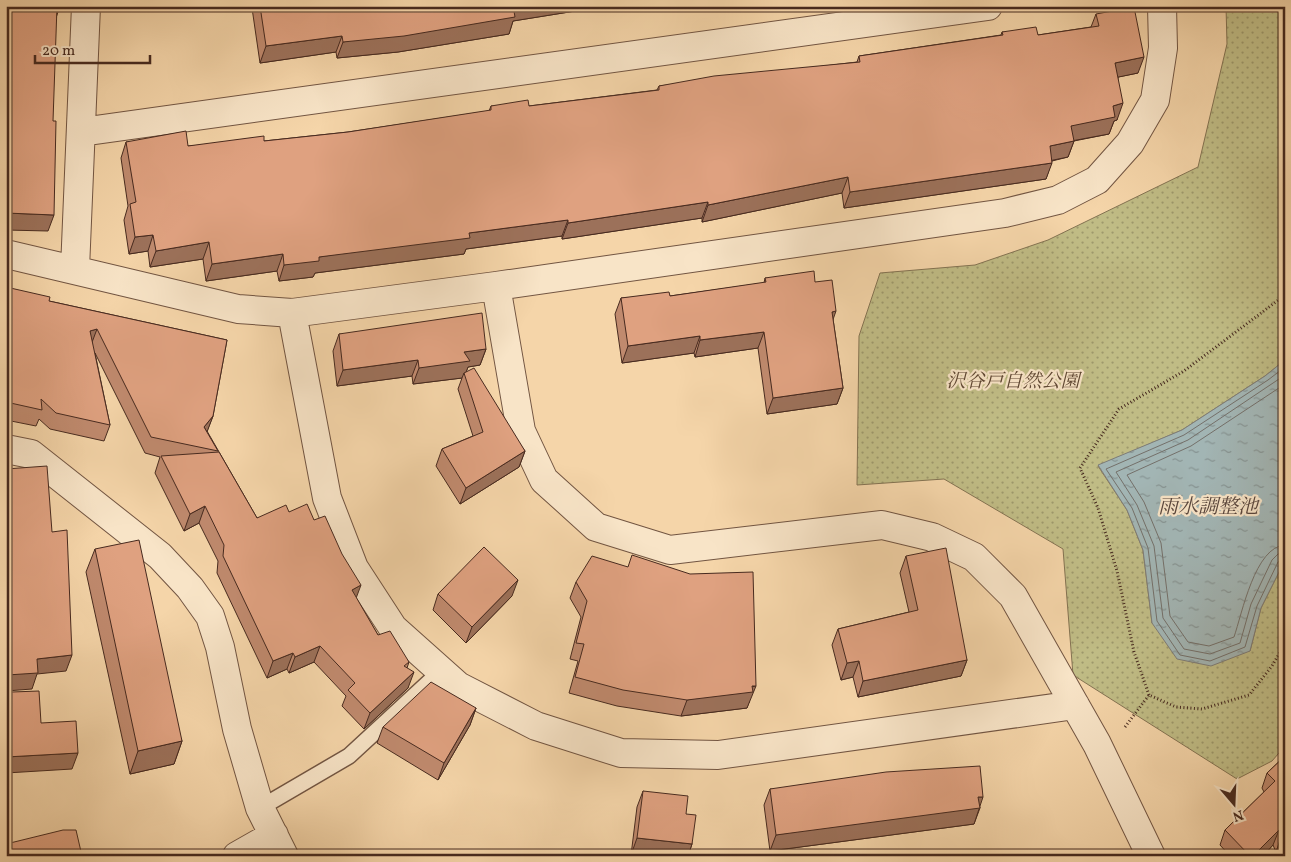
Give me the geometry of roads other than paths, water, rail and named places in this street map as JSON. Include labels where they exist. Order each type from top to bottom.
[{"type":"street","points":[[75,269],[86,6]]},
{"type":"street","points":[[81,132],[988,6]]},
{"type":"street","points":[[6,254],[238,309],[292,313],[496,286],[1005,213],[1058,200],[1097,180],[1130,143],[1155,100],[1163,48],[1162,6]]},
{"type":"street","points":[[496,286],[521,431],[544,480],[596,527],[670,550],[882,525],[932,537],[974,557],[1013,596],[1097,744],[1151,856]]},
{"type":"street","points":[[292,313],[327,498],[354,568],[394,628],[458,686],[536,726],[621,753],[718,754],[1075,705]]},
{"type":"street","points":[[6,449],[31,454],[160,556],[190,588],[210,616],[220,647],[237,729],[260,808],[278,845],[237,856]]},
{"type":"lane","points":[[260,808],[350,756],[441,671]]},
{"type":"water","name":"雨水調整池","points":[[1285,360],[1285,560],[1261,608],[1250,651],[1211,666],[1177,659],[1152,623],[1143,550],[1127,510],[1098,465],[1182,430],[1265,376]]},
{"type":"park label","name":"沢谷戸自然公園","points":[[1013,380]]}]
